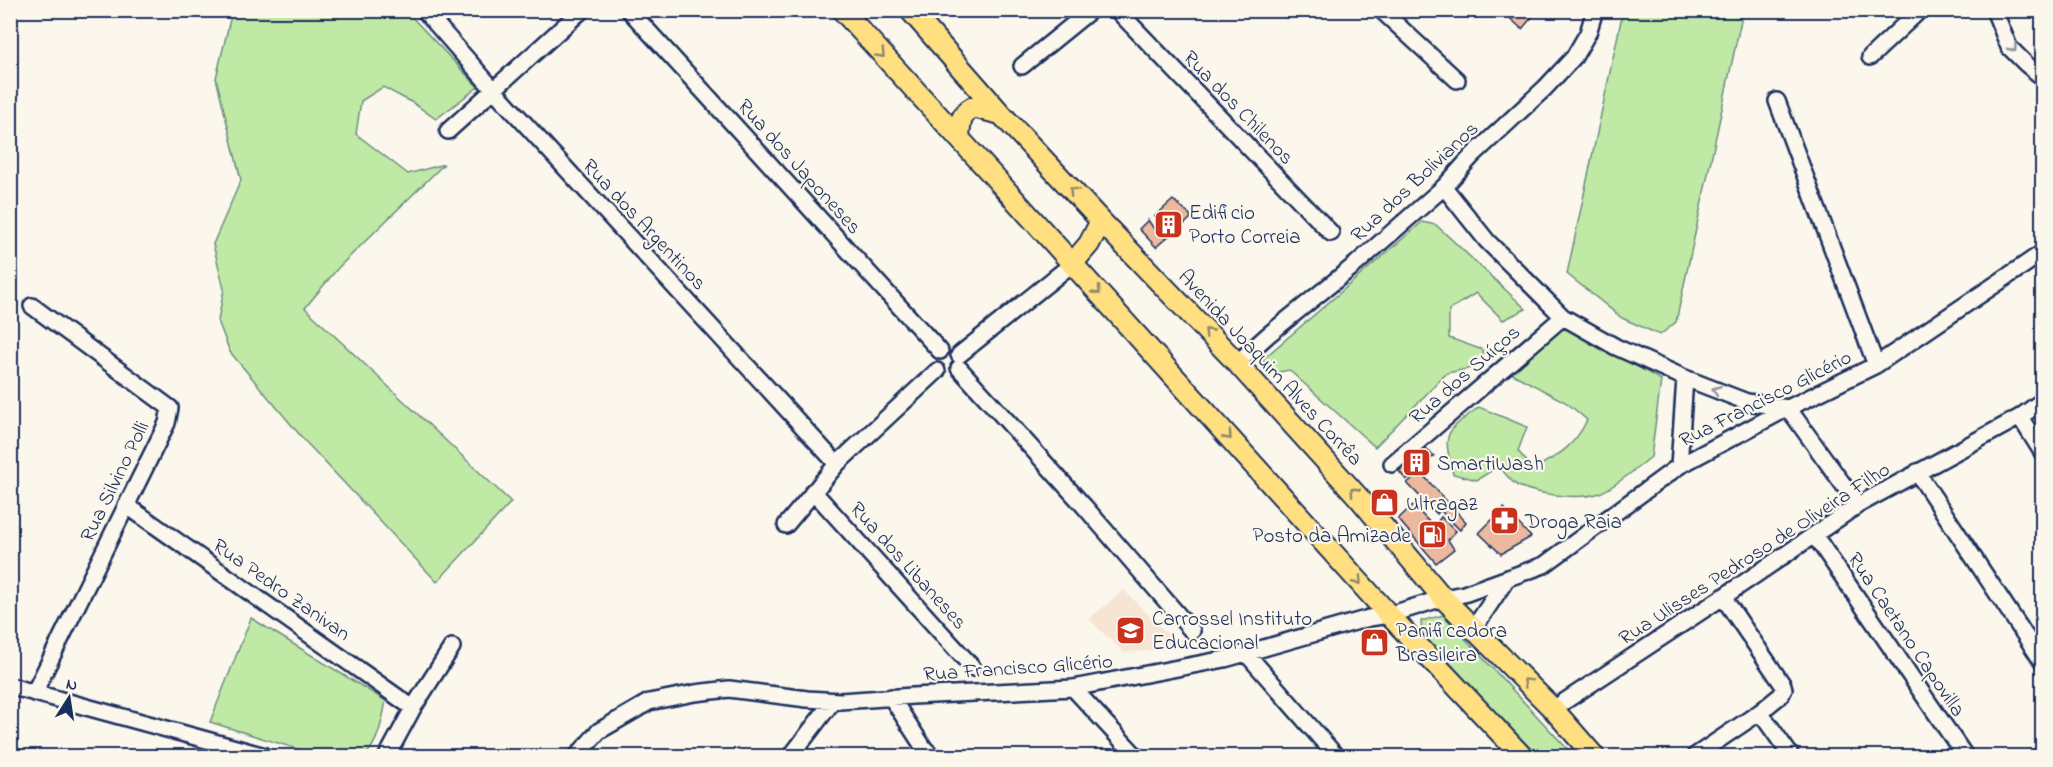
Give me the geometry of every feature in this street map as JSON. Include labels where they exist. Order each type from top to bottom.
[{"type":"main road","points":[[842,10],[1389,615],[1519,755]]},
{"type":"main road","name":"Avenida Joaquim Alves Corrêa","points":[[910,10],[1001,114],[1237,363],[1360,499],[1443,598],[1553,709],[1594,756]]},
{"type":"main road","points":[[959,138],[961,119],[965,111],[973,107],[1001,114]]},
{"type":"main road","points":[[1072,264],[1092,239],[1101,221]]},
{"type":"street","name":"Rua dos Argentinos","points":[[424,10],[493,89],[837,464]]},
{"type":"street","points":[[448,131],[582,10]]},
{"type":"street","name":"Rua dos Japoneses","points":[[629,10],[940,351]]},
{"type":"street","points":[[1022,66],[1091,10]]},
{"type":"street","name":"Rua dos Chilenos","points":[[1118,10],[1331,233]]},
{"type":"street","points":[[1381,10],[1457,80]]},
{"type":"street","name":"Rua dos Bolivianos","points":[[1237,363],[1356,264],[1444,186],[1472,156],[1545,88],[1574,57],[1588,33],[1595,10]]},
{"type":"street","points":[[1870,57],[1920,10]]},
{"type":"street","points":[[1994,10],[2009,47],[2043,77]]},
{"type":"street","points":[[1777,101],[1876,365]]},
{"type":"street","points":[[1444,186],[1487,241],[1563,316],[1616,347],[1684,378],[1747,402],[1788,408],[1858,505]]},
{"type":"street","name":"Rua Francisco Glicério","points":[[577,756],[598,731],[649,702],[729,689],[833,701],[1073,688],[1225,659],[1464,594],[1506,580],[1544,565],[1679,466],[1788,408],[1876,365],[2043,252]]},
{"type":"street","points":[[1072,264],[959,361],[954,374],[945,375],[937,371],[934,362],[940,351],[953,350],[959,361],[1192,631]]},
{"type":"street","name":"Rua Silvino Polli","points":[[32,306],[170,408],[166,423],[34,693]]},
{"type":"street","name":"Rua dos Suíços","points":[[1392,464],[1563,316]]},
{"type":"street","points":[[786,525],[837,464],[937,371]]},
{"type":"street","points":[[1679,466],[1684,378]]},
{"type":"street","name":"Rua Ulisses Pedroso de Oliveira Filho","points":[[1553,709],[1815,536],[1858,505],[2020,417],[2043,401]]},
{"type":"street","points":[[2020,417],[2043,452]]},
{"type":"street","points":[[1917,472],[2043,661]]},
{"type":"street","name":"Rua dos Libaneses","points":[[813,491],[972,668]]},
{"type":"street","name":"Rua Pedro Zanivan","points":[[126,505],[413,708]]},
{"type":"street","name":"Rua Caetano Capovilla","points":[[1815,536],[1965,756]]},
{"type":"street","points":[[1474,628],[1506,580]]},
{"type":"street","points":[[1695,756],[1760,712],[1781,695],[1784,689],[1723,597]]},
{"type":"street","points":[[387,756],[413,708],[452,646]]},
{"type":"street","points":[[1246,652],[1336,756]]},
{"type":"street","points":[[10,686],[266,756]]},
{"type":"street","points":[[1073,688],[1136,756]]},
{"type":"street","points":[[891,697],[924,748],[932,756]]},
{"type":"street","points":[[791,756],[833,701]]},
{"type":"street","points":[[1760,712],[1791,756]]},
{"type":"shaded area","name":"Carrossel Instituto Educacional","points":[[1124,590],[1173,640],[1164,649],[1124,653],[1089,619]]},
{"type":"green space","points":[[232,11],[406,11],[478,87],[436,119],[413,103],[383,87],[361,101],[356,134],[408,174],[444,164],[338,268],[305,308],[511,502],[437,582],[305,441],[230,352],[218,321],[224,289],[213,244],[241,180],[216,78]]},
{"type":"green space","points":[[1623,11],[1743,11],[1676,322],[1660,335],[1622,318],[1567,274]]},
{"type":"green space","points":[[1422,222],[1436,225],[1526,309],[1503,320],[1476,293],[1449,310],[1449,338],[1483,350],[1482,366],[1447,373],[1375,447],[1289,370],[1269,374],[1263,359]]},
{"type":"green space","points":[[1564,325],[1661,380],[1651,457],[1610,488],[1589,496],[1546,494],[1526,489],[1515,484],[1499,466],[1477,480],[1453,474],[1447,441],[1449,434],[1459,422],[1479,407],[1527,427],[1518,451],[1533,469],[1558,455],[1577,437],[1587,420],[1567,403],[1511,373]]},
{"type":"green space","points":[[1443,615],[1574,756],[1533,756],[1430,646],[1422,634],[1421,621]]},
{"type":"green space","points":[[251,618],[386,701],[377,737],[365,756],[320,756],[210,722]]},
{"type":"building","points":[[1506,10],[1538,10],[1522,29],[1504,13]]},
{"type":"building","name":"Edificio Porto Correia","points":[[1173,200],[1192,217],[1180,228],[1175,224],[1168,228],[1171,234],[1156,247],[1139,229],[1148,220],[1154,229],[1161,224],[1155,216]]},
{"type":"building","name":"SmartiWash","points":[[1425,447],[1434,456],[1406,480],[1399,471]]},
{"type":"building","points":[[1421,473],[1466,522],[1460,530],[1440,510],[1437,514],[1407,483]]},
{"type":"building","name":"Posto da Amizade","points":[[1413,505],[1434,527],[1441,517],[1456,531],[1448,540],[1454,549],[1436,563],[1398,519]]},
{"type":"building","name":"Droga Raia","points":[[1504,508],[1531,537],[1501,554],[1479,533]]},
{"type":"building","name":"Panificadora Brasileira","points":[[1375,633],[1386,644],[1376,650],[1365,640]]},
{"type":"place","name":"Edificio Porto Correia","points":[[1168,224]]},
{"type":"place","name":"SmartiWash","points":[[1416,463]]},
{"type":"place","name":"Ultragaz","points":[[1385,503]]},
{"type":"place","name":"Droga Raia","points":[[1504,521]]},
{"type":"place","name":"Posto da Amizade","points":[[1432,535]]},
{"type":"place","name":"Carrossel Instituto Educacional","points":[[1131,630]]},
{"type":"place","name":"Panificadora Brasileira","points":[[1375,642]]}]
